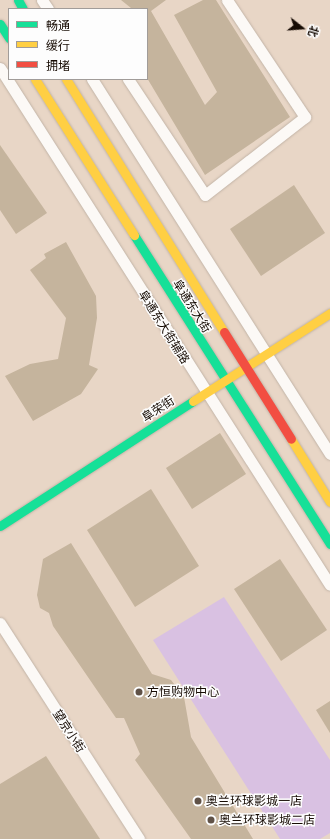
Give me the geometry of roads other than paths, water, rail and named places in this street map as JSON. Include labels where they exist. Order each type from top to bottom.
[{"type":"main road","points":[[0,24],[8,36]]},
{"type":"main road","name":"阜通东大街","points":[[36,80],[225,381],[330,544]]},
{"type":"main road","name":"阜通东大街","points":[[67,80],[244,368],[330,502]]},
{"type":"main road","name":"阜荣街","points":[[0,526],[330,313]]},
{"type":"street","points":[[129,80],[205,195],[305,117],[227,0]]},
{"type":"street","name":"阜通东大街辅路","points":[[0,68],[205,393],[330,585]]},
{"type":"street","points":[[93,80],[330,454]]},
{"type":"street","name":"望京小街","points":[[0,623],[139,839]]},
{"type":"place","name":"方恒购物中心","points":[[139,692]]},
{"type":"place","name":"奥兰环球影城一店","points":[[198,801]]},
{"type":"place","name":"奥兰环球影城二店","points":[[211,820]]}]
